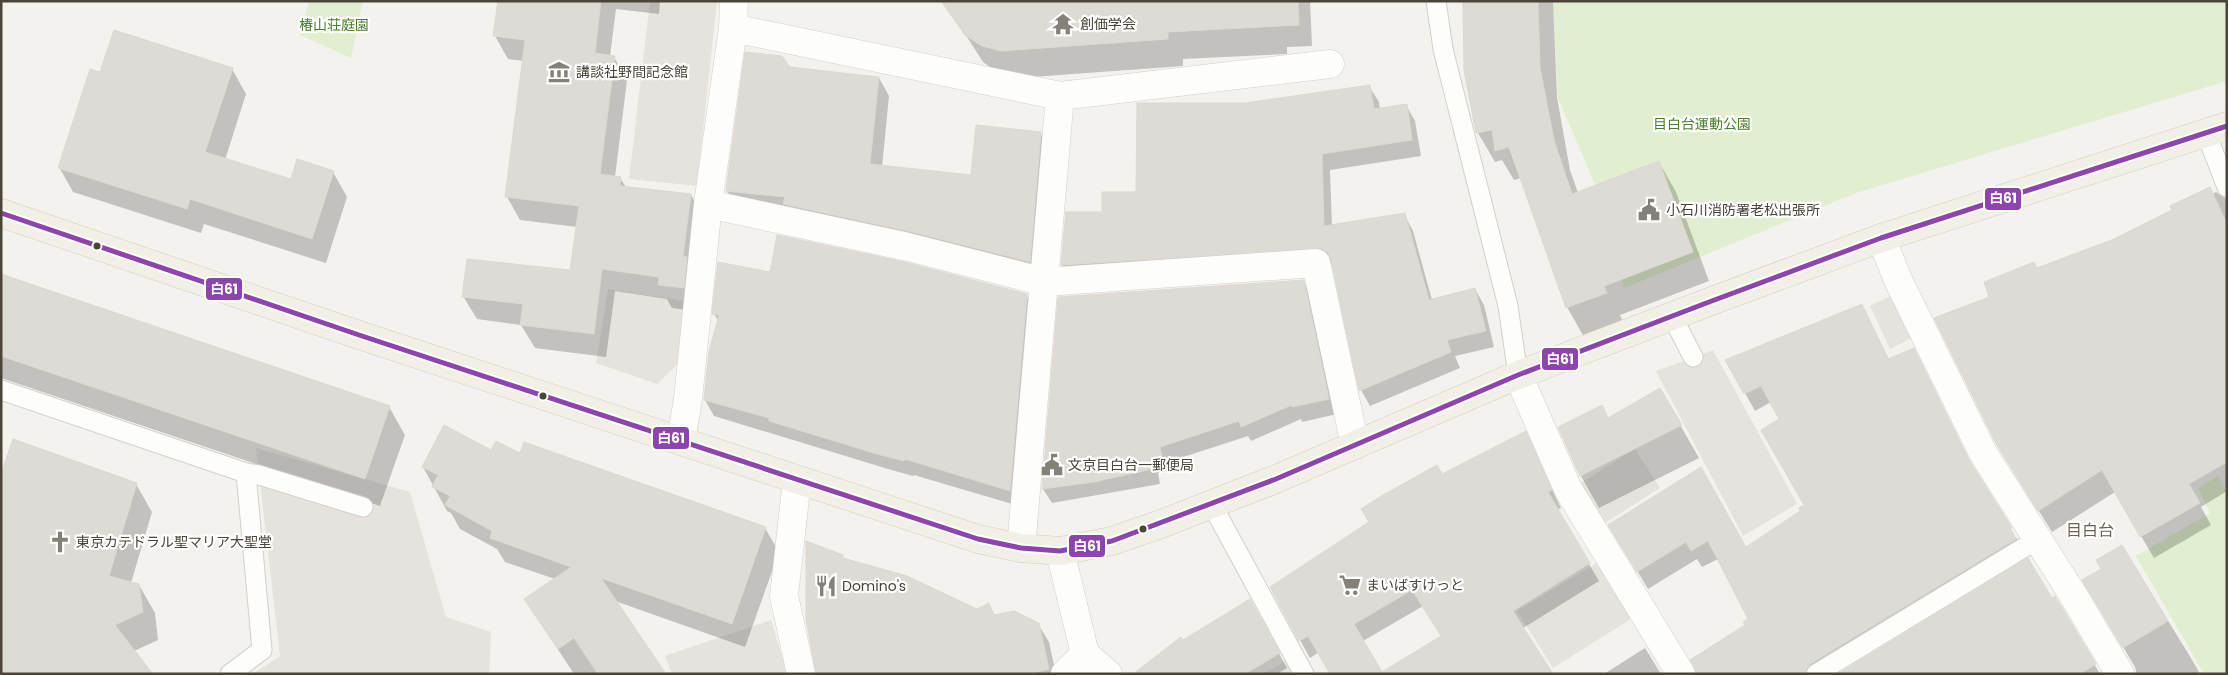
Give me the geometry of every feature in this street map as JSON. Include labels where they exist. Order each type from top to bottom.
[{"type":"main road","points":[[1,213],[359,335],[978,539],[1021,548],[1060,551],[1112,540],[1212,504],[1518,375],[1882,238],[2216,129]]},
{"type":"street","points":[[681,441],[688,399],[708,204],[733,28],[734,1]]},
{"type":"street","points":[[733,28],[1060,96],[1330,64]]},
{"type":"street","points":[[1021,548],[1060,96]]},
{"type":"street","points":[[708,204],[908,247],[1044,282],[1316,263],[1355,445]]},
{"type":"street","points":[[1882,238],[1899,282],[1983,453],[2120,674]]},
{"type":"street","points":[[1518,375],[1568,489],[1681,674]]},
{"type":"street","points":[[798,480],[784,596],[801,674]]},
{"type":"street","points":[[1060,551],[1085,654],[1108,674]]},
{"type":"street","points":[[1065,674],[1085,654]]},
{"type":"lane","points":[[1436,1],[1443,49],[1508,306],[1518,375]]},
{"type":"lane","points":[[2216,129],[2227,187]]},
{"type":"lane","points":[[1672,316],[1693,357]]},
{"type":"lane","points":[[1,390],[246,473],[259,474],[363,507]]},
{"type":"lane","points":[[230,674],[262,650],[246,473]]},
{"type":"lane","points":[[1212,504],[1304,674]]},
{"type":"lane","points":[[1816,674],[2038,539]]},
{"type":"green space","name":"椿山荘庭園","points":[[309,1],[363,1],[351,58],[300,35]]},
{"type":"green space","name":"目白台運動公園","points":[[1553,1],[2227,1],[2227,81],[1856,193],[1624,288],[1598,191],[1558,98]]},
{"type":"green space","points":[[2218,476],[2227,494],[2227,674],[2204,674],[2136,556],[2210,513],[2198,488]]},
{"type":"shaded area","points":[[650,1],[717,1],[697,186],[629,179]]},
{"type":"shaded area","points":[[608,289],[685,301],[680,362],[657,384],[596,363]]},
{"type":"shaded area","points":[[1892,295],[1914,337],[1890,349],[1870,306]]},
{"type":"shaded area","points":[[1713,350],[1797,504],[1743,536],[1656,371]]},
{"type":"shaded area","points":[[256,448],[410,492],[446,617],[491,632],[489,674],[253,674],[280,656]]},
{"type":"shaded area","points":[[1635,449],[1660,488],[1600,526],[1576,486]]},
{"type":"shaded area","points":[[1600,561],[1634,617],[1553,668],[1517,611]]},
{"type":"shaded area","points":[[771,620],[787,674],[672,674],[665,656]]},
{"type":"shaded area","points":[[1288,659],[1298,674],[1264,674]]},
{"type":"building","points":[[498,1],[601,1],[595,53],[615,56],[600,174],[621,177],[620,186],[691,194],[683,256],[687,257],[684,288],[658,285],[659,277],[602,269],[594,334],[520,325],[523,304],[462,297],[467,259],[570,270],[579,206],[505,197],[525,40],[493,36]]},
{"type":"building","name":"創価学会","points":[[941,1],[1298,1],[1299,25],[1168,32],[1168,39],[1001,51],[982,46],[965,35]]},
{"type":"building","points":[[1463,1],[1538,1],[1540,67],[1554,140],[1572,194],[1659,161],[1693,252],[1604,286],[1607,293],[1566,308],[1509,147],[1495,151],[1492,130],[1476,133],[1464,70]]},
{"type":"building","points":[[114,30],[233,68],[205,152],[291,179],[297,159],[334,171],[312,239],[190,199],[187,209],[58,168],[90,69],[100,72]]},
{"type":"building","points":[[745,52],[782,56],[790,67],[879,77],[870,164],[971,175],[976,125],[1041,132],[1030,262],[912,232],[783,204],[785,197],[726,191]]},
{"type":"building","points":[[1370,85],[1374,109],[1407,104],[1412,140],[1322,154],[1324,226],[1405,213],[1429,300],[1475,288],[1486,331],[1447,340],[1451,352],[1359,391],[1331,260],[1328,253],[1322,249],[1061,265],[1066,212],[1102,212],[1102,192],[1136,192],[1137,103],[1245,103]]},
{"type":"building","points":[[2210,187],[2227,224],[2227,462],[2189,484],[2200,503],[2140,537],[2102,470],[2038,511],[1997,445],[1934,318],[1989,297],[1984,282],[2034,262],[2037,268],[2114,239],[2172,210],[2170,206]]},
{"type":"building","points":[[777,235],[904,262],[1027,294],[1010,491],[905,459],[904,461],[877,454],[769,421],[769,418],[704,400],[709,352],[719,315],[712,314],[718,262],[770,272]]},
{"type":"building","points":[[1,274],[390,406],[365,479],[1,356]]},
{"type":"building","points":[[1304,280],[1329,399],[1292,407],[1292,405],[1241,427],[1239,421],[1160,447],[1162,456],[1150,458],[1152,469],[1094,482],[1042,489],[1058,297]]},
{"type":"building","points":[[1862,304],[1888,359],[1914,348],[1969,460],[2012,528],[2010,529],[2016,539],[1810,664],[1805,674],[1697,674],[1690,660],[1745,625],[1743,622],[1748,619],[1708,541],[1691,551],[1686,542],[1637,572],[1608,525],[1701,467],[1746,547],[1800,511],[1799,508],[1804,505],[1761,430],[1779,419],[1761,386],[1744,394],[1725,360]]},
{"type":"building","points":[[1660,388],[1682,425],[1580,476],[1558,427],[1602,405],[1608,418]]},
{"type":"building","points":[[444,425],[491,450],[496,441],[520,453],[524,442],[766,527],[732,624],[601,578],[666,674],[598,674],[574,638],[558,649],[524,599],[571,567],[490,538],[492,531],[445,505],[450,496],[432,487],[438,475],[422,467]]},
{"type":"building","points":[[1526,431],[1552,490],[1548,492],[1590,563],[1513,611],[1553,674],[1330,674],[1308,636],[1299,641],[1270,587],[1369,522],[1361,509],[1437,465],[1442,474]],"holes":[[[1412,590],[1441,636],[1382,672],[1354,624]]]},
{"type":"building","name":"東京カテドラル聖マリア大聖堂","points":[[13,439],[137,483],[109,576],[139,584],[143,612],[115,625],[153,674],[1,674],[1,474]]},
{"type":"building","points":[[806,541],[843,555],[843,558],[907,576],[977,609],[989,603],[994,615],[1014,611],[1039,623],[1049,669],[1030,674],[816,674],[806,619]]},
{"type":"building","points":[[2122,545],[2168,621],[2123,648],[2082,580],[2101,569],[2096,560]]},
{"type":"building","points":[[2028,558],[2052,598],[2055,596],[2096,664],[2080,674],[1838,674]]},
{"type":"building","points":[[1250,599],[1280,653],[1245,674],[1133,674],[1181,637],[1183,640]]},
{"type":"transit line","name":"白61","points":[[1,213],[359,335],[978,539],[1021,548],[1060,551],[1112,541],[1276,479],[1518,375],[1881,238],[2227,126]]},
{"type":"place","name":"創価学会","points":[[1063,24]]},
{"type":"place","name":"講談社野間記念館","points":[[559,72]]},
{"type":"place","name":"小石川消防署老松出張所","points":[[1649,210]]},
{"type":"place","name":"文京目白台一郵便局","points":[[1052,465]]},
{"type":"place","name":"東京カテドラル聖マリア大聖堂","points":[[60,542]]},
{"type":"place","name":"まいばすけっと","points":[[1350,585]]},
{"type":"place","name":"Domino's","points":[[826,586]]},
{"type":"district","name":"目白台","points":[[2090,530]]}]
